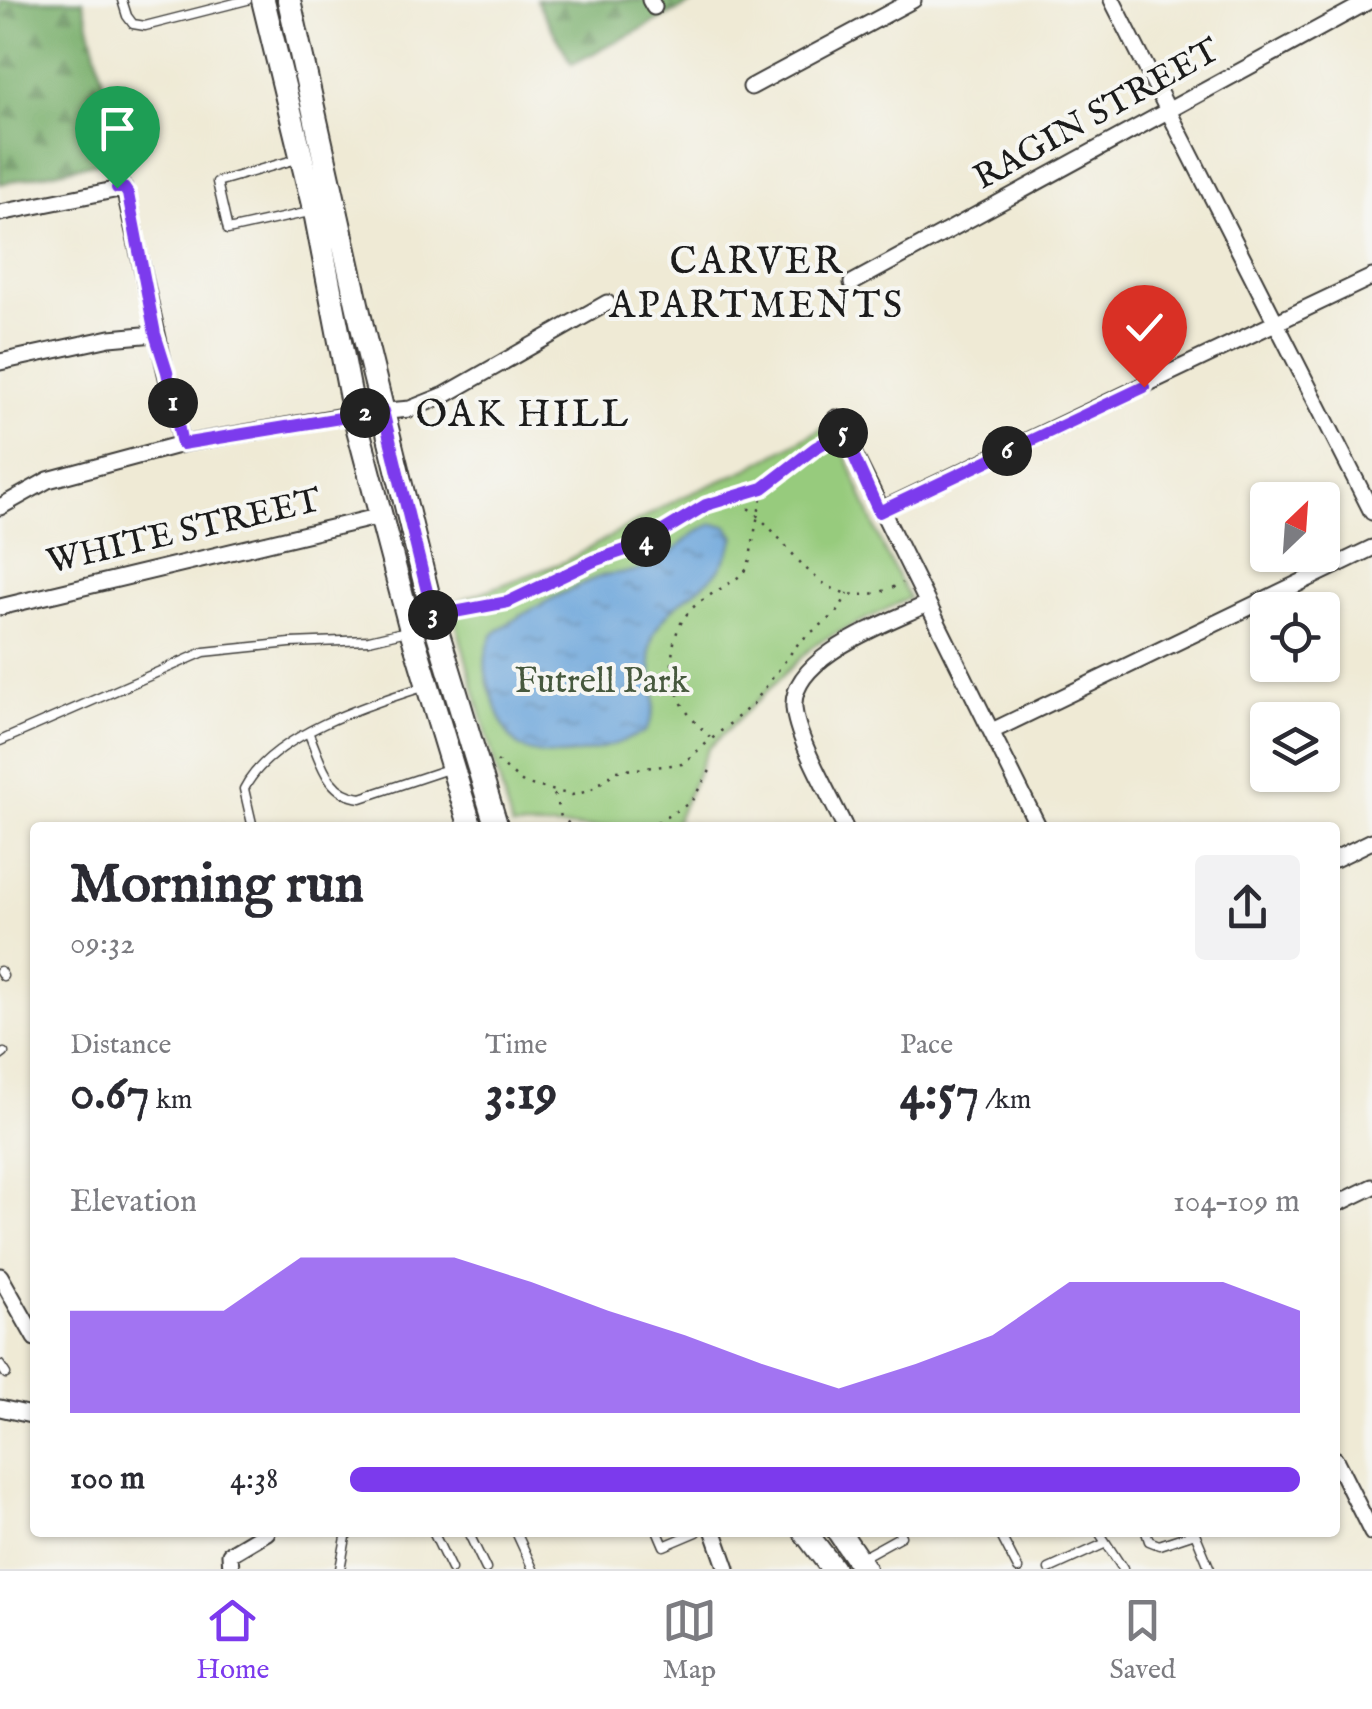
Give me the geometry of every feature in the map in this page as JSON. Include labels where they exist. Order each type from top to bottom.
[{"type":"main road","points":[[263,0],[314,211],[354,414],[411,630],[469,822]]},
{"type":"main road","points":[[289,0],[433,616],[495,822]]},
{"type":"main road","points":[[809,1537],[833,1569]]},
{"type":"main road","points":[[842,1537],[861,1564]]},
{"type":"street","points":[[751,87],[914,0]]},
{"type":"street","points":[[1112,0],[1372,512]]},
{"type":"street","name":"RAGIN STREET","points":[[852,283],[1371,0]]},
{"type":"street","points":[[0,213],[124,188],[182,444]]},
{"type":"street","points":[[879,512],[1372,277]]},
{"type":"street","points":[[0,507],[48,480],[182,444],[410,408],[445,395],[607,303]]},
{"type":"street","points":[[0,362],[110,338],[155,334]]},
{"type":"street","points":[[839,425],[1036,822]]},
{"type":"street","name":"WHITE STREET","points":[[0,607],[381,516]]},
{"type":"street","points":[[992,731],[1372,548]]},
{"type":"street","points":[[842,822],[799,728],[794,707],[796,689],[804,673],[820,658],[926,604]]},
{"type":"street","points":[[1340,857],[1372,841]]},
{"type":"street","points":[[1340,1203],[1372,1187]]},
{"type":"street","points":[[0,1276],[30,1329]]},
{"type":"street","points":[[0,1408],[30,1415]]},
{"type":"street","points":[[1340,1469],[1372,1533]]},
{"type":"street","points":[[231,1569],[230,1554],[259,1537]]},
{"type":"street","points":[[716,1537],[727,1569]]},
{"type":"lane","points":[[122,0],[126,16],[133,24],[145,26],[246,0]]},
{"type":"lane","points":[[302,158],[216,182],[228,230],[314,211]]},
{"type":"lane","points":[[0,740],[204,652],[368,640],[411,630]]},
{"type":"lane","points":[[250,822],[244,798],[248,780],[262,764],[362,707],[428,685]]},
{"type":"lane","points":[[310,734],[332,788],[346,796],[361,798],[452,768]]},
{"type":"lane","points":[[0,1364],[6,1374]]},
{"type":"lane","points":[[340,1569],[346,1537]]},
{"type":"lane","points":[[435,1537],[451,1569]]},
{"type":"lane","points":[[470,1537],[486,1569]]},
{"type":"lane","points":[[518,1537],[533,1569]]},
{"type":"lane","points":[[660,1537],[664,1546],[685,1537]]},
{"type":"lane","points":[[861,1564],[901,1537]]},
{"type":"lane","points":[[1002,1537],[1018,1569]]},
{"type":"lane","points":[[1102,1537],[1124,1569]]},
{"type":"lane","points":[[1148,1537],[1159,1546],[1182,1537]]},
{"type":"lane","points":[[1197,1537],[1210,1569]]},
{"type":"lane","points":[[1050,1569],[1106,1543]]},
{"type":"path","points":[[433,616],[508,602],[596,560],[640,545],[706,505],[763,488],[839,425]]},
{"type":"path","points":[[711,738],[682,704],[674,680],[672,655],[676,634],[681,620],[694,606],[748,568],[763,488]]},
{"type":"path","points":[[728,498],[746,505],[758,516],[811,575],[848,593],[877,595],[913,578]]},
{"type":"path","points":[[476,761],[498,761],[522,783],[572,795],[589,791],[618,771],[682,764],[753,704],[800,641],[836,613],[848,593]]},
{"type":"path","points":[[658,822],[692,802],[711,769]]},
{"type":"path","points":[[554,793],[565,822]]},
{"type":"green space","points":[[0,0],[83,0],[122,157],[0,184]]},
{"type":"green space","points":[[536,0],[699,0],[572,64]]},
{"type":"green space","name":"Futrell Park","points":[[830,424],[909,598],[815,644],[708,749],[676,822],[511,822],[451,604],[564,562],[678,499],[748,469]]},
{"type":"water","points":[[713,524],[727,526],[735,537],[717,572],[675,607],[655,632],[650,655],[654,703],[646,731],[601,748],[568,755],[536,753],[517,745],[505,728],[487,679],[485,662],[492,637],[527,613],[581,585],[605,575],[650,567]]},
{"type":"district","name":"CARVER APARTMENTS","points":[[757,285]]},
{"type":"district","name":"OAK HILL","points":[[523,416]]},
{"type":"route","points":[[117,188],[124,188],[128,194],[155,334],[182,444],[383,411],[433,616],[508,602],[596,560],[640,545],[706,505],[763,488],[843,432],[879,512],[1144,387]]}]
